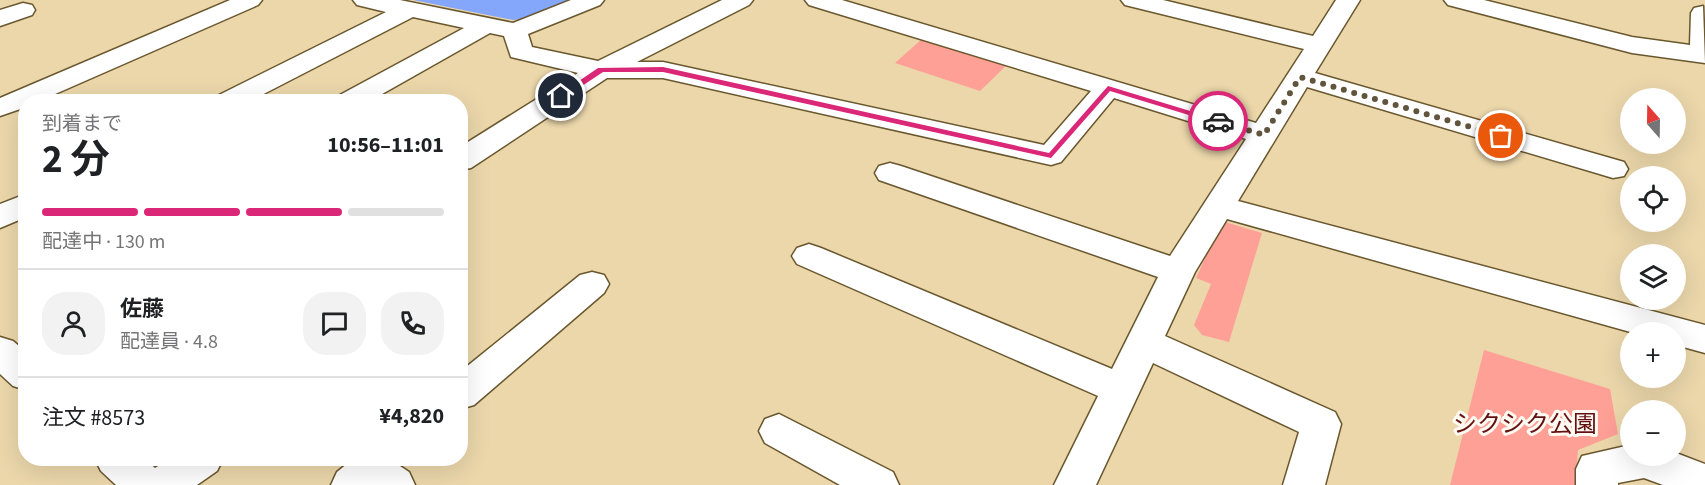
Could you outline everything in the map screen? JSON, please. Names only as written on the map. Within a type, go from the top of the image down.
[{"type":"street","points":[[32,94],[250,0]]},
{"type":"street","points":[[365,0],[515,31],[592,0]]},
{"type":"street","points":[[468,156],[601,70],[741,0]]},
{"type":"street","points":[[817,0],[1264,135]]},
{"type":"street","points":[[1133,0],[1320,45]]},
{"type":"street","points":[[1075,485],[1123,390],[1143,342],[1178,271],[1348,0]]},
{"type":"street","points":[[1456,0],[1543,11],[1632,45],[1703,55],[1703,13]]},
{"type":"street","points":[[243,94],[410,9]]},
{"type":"street","points":[[0,19],[23,10]]},
{"type":"street","points":[[362,94],[487,25]]},
{"type":"street","points":[[515,31],[520,52],[601,70],[663,70],[1051,156],[1108,88]]},
{"type":"street","points":[[1300,77],[1613,169]]},
{"type":"street","points":[[0,108],[18,100]]},
{"type":"street","points":[[890,173],[1178,271]]},
{"type":"street","points":[[1217,206],[1705,339]]},
{"type":"street","points":[[0,217],[18,208]]},
{"type":"street","points":[[809,256],[1123,390]]},
{"type":"street","points":[[468,387],[592,284]]},
{"type":"street","points":[[1143,342],[1321,424],[1304,485]]},
{"type":"street","points":[[0,351],[18,368]]},
{"type":"street","points":[[779,431],[878,485]]},
{"type":"street","points":[[1597,485],[1597,469],[1644,460],[1705,482]]},
{"type":"street","points":[[125,466],[145,485]]},
{"type":"street","points":[[164,485],[192,466]]},
{"type":"green space","points":[[923,38],[1008,64],[980,91],[895,63]]},
{"type":"green space","points":[[1222,221],[1262,233],[1229,342],[1202,335],[1194,325],[1211,284],[1196,278]]},
{"type":"green space","name":"シクシク公園","points":[[1484,350],[1610,389],[1618,434],[1578,450],[1575,485],[1450,485]]},
{"type":"water","points":[[413,0],[576,0],[532,18],[513,20]]},
{"type":"way so far","points":[[1218,121],[1264,135],[1300,77],[1501,136]]},
{"type":"route","points":[[561,96],[601,70],[663,70],[1051,156],[1108,88],[1218,121]]}]
